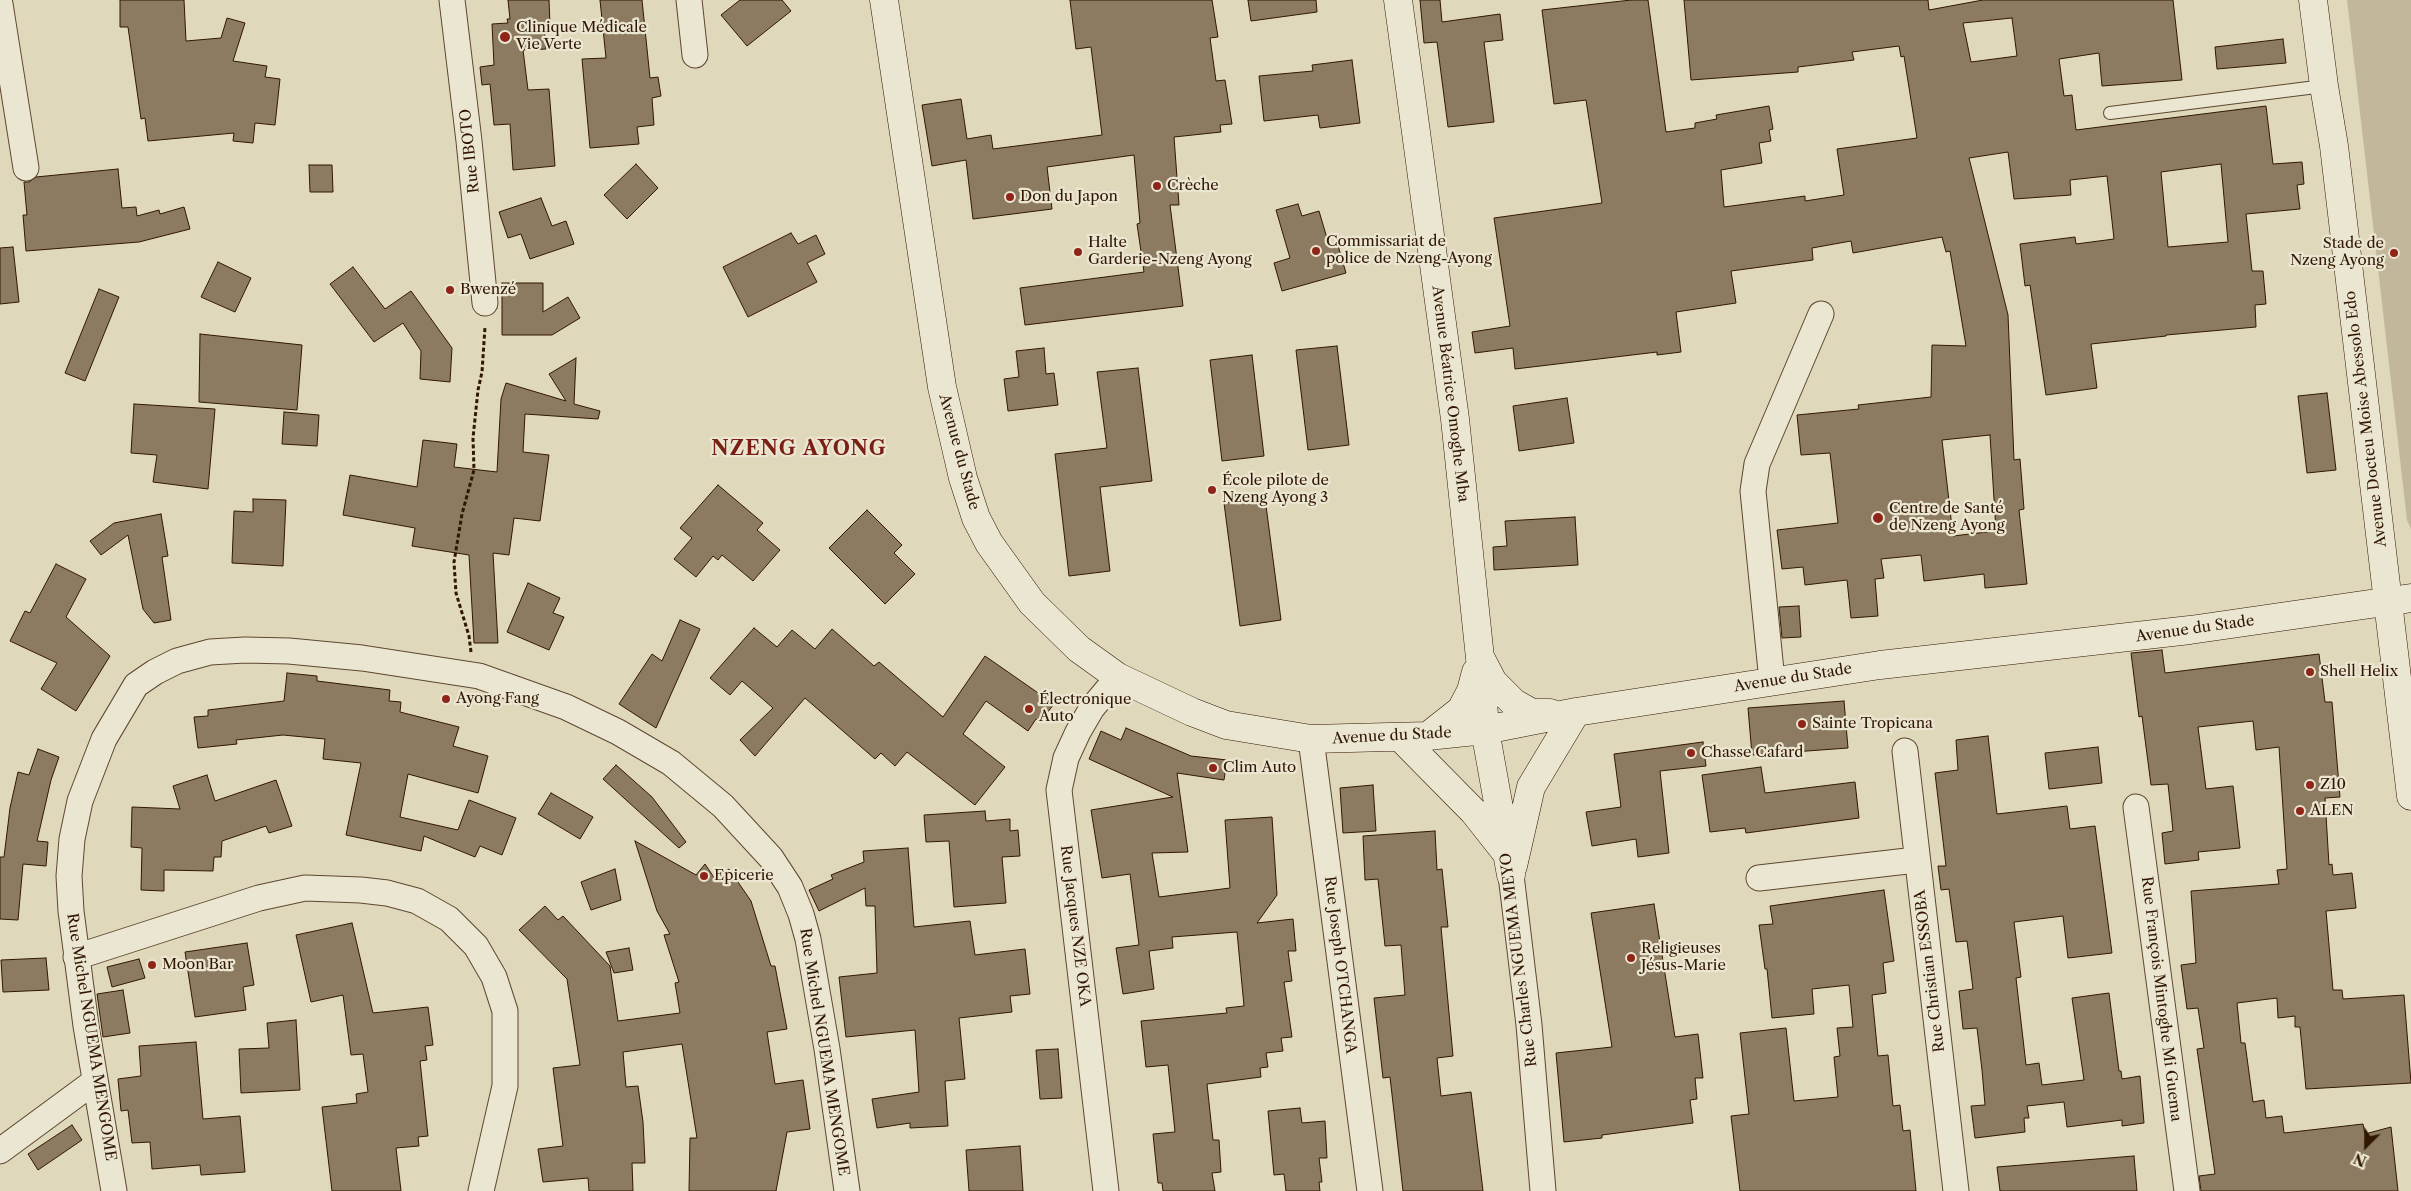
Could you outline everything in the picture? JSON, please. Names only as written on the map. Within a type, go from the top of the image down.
[{"type":"main road","name":"Avenue du Stade","points":[[884,0],[942,387],[963,478],[976,518],[989,543],[1032,603],[1078,648],[1118,677],[1192,712],[1226,725],[1311,739],[1428,736],[1485,730],[1576,712],[1880,665],[2190,630],[2400,599]]},
{"type":"main road","name":"Avenue Béatrice Omoghe Mba","points":[[1398,0],[1455,419],[1480,658],[1485,730]]},
{"type":"main road","name":"Avenue Docteu Moise Abessolo Edo","points":[[2314,0],[2324,86],[2400,599],[2411,796]]},
{"type":"main road","points":[[1480,658],[1493,682],[1514,703],[1532,713],[1576,712]]},
{"type":"main road","points":[[1428,736],[1453,718],[1466,702],[1480,658]]},
{"type":"main road","points":[[1511,876],[1531,787],[1576,712]]},
{"type":"main road","name":"Rue Charles NGUEMA MEYO","points":[[1485,730],[1511,876]]},
{"type":"main road","points":[[1400,737],[1495,836],[1507,855],[1511,876]]},
{"type":"street","name":"Rue IBOTO","points":[[452,0],[469,141],[485,303]]},
{"type":"street","points":[[689,0],[695,55]]},
{"type":"street","points":[[0,4],[26,168]]},
{"type":"street","points":[[1772,681],[1753,491],[1756,464],[1821,314]]},
{"type":"street","name":"Rue Michel NGUEMA MENGOME","points":[[114,1191],[76,957],[69,876],[72,839],[80,801],[104,739],[122,705],[136,685],[177,661],[210,652],[245,650],[289,651],[362,658],[471,675],[566,707],[647,748],[671,763],[723,806],[771,858],[790,887],[808,938],[847,1191]]},
{"type":"street","name":"Rue Jacques NZE OKA","points":[[1106,1191],[1059,790],[1066,758],[1078,732],[1092,708],[1118,677]]},
{"type":"street","name":"Rue Joseph OTCHANGA","points":[[1311,739],[1370,1191]]},
{"type":"street","name":"Rue Christian ESSOBA","points":[[1905,751],[1916,860],[1956,1191]]},
{"type":"street","name":"Rue François Mintoghe Mi Guema","points":[[2136,807],[2186,1191]]},
{"type":"street","points":[[1759,878],[1916,860]]},
{"type":"street","name":"Rue Charles NGUEMA MEYO","points":[[1511,876],[1529,1025],[1543,1191]]},
{"type":"street","points":[[76,957],[250,900],[305,888],[387,893],[417,901],[449,920],[476,946],[494,976],[505,1011],[504,1086],[480,1191]]},
{"type":"street","points":[[0,1151],[95,1081]]},
{"type":"lane","points":[[2110,113],[2324,86]]},
{"type":"path","points":[[471,675],[471,647],[464,618],[457,600],[454,562],[462,514],[474,470],[473,438],[478,390],[482,372],[485,303]]},
{"type":"shaded area","name":"Stade de Nzeng Ayong","points":[[2347,0],[2411,0],[2411,529],[2407,520]]},
{"type":"building","points":[[120,0],[184,0],[186,41],[221,38],[227,18],[245,23],[233,61],[267,66],[265,77],[280,79],[275,125],[255,123],[253,143],[233,141],[234,133],[148,141],[145,118],[141,119],[128,27],[120,27]]},
{"type":"building","points":[[508,0],[549,0],[550,25],[544,26],[546,49],[523,50],[528,90],[549,89],[555,166],[513,170],[510,124],[494,125],[490,84],[482,85],[480,67],[494,65],[492,24],[508,23],[507,19],[510,19]]},
{"type":"building","points":[[600,0],[642,0],[650,78],[658,77],[661,96],[652,98],[654,125],[637,127],[639,144],[590,148],[582,59],[606,58]]},
{"type":"building","points":[[740,0],[782,0],[791,11],[747,46],[721,15]]},
{"type":"building","points":[[1070,0],[1212,0],[1218,37],[1210,38],[1216,81],[1225,80],[1232,124],[1220,125],[1221,132],[1174,137],[1179,205],[1170,205],[1183,306],[1025,325],[1020,288],[1144,272],[1137,224],[1140,223],[1134,155],[1047,167],[1052,209],[973,219],[966,160],[932,166],[922,105],[961,99],[967,139],[991,135],[993,149],[1102,135],[1091,47],[1076,49]]},
{"type":"building","points":[[1248,0],[1316,0],[1317,12],[1251,21]]},
{"type":"building","points":[[1420,0],[1440,0],[1442,22],[1500,14],[1503,40],[1484,42],[1494,122],[1448,127],[1437,42],[1424,43]]},
{"type":"building","points":[[1631,0],[1648,0],[1666,132],[1695,128],[1695,123],[1717,119],[1716,115],[1769,106],[1773,129],[1769,130],[1771,141],[1759,143],[1762,163],[1721,170],[1724,207],[1805,196],[1805,201],[1844,195],[1837,149],[1917,138],[1904,56],[1901,57],[1899,46],[1852,52],[1854,60],[1798,67],[1798,72],[1691,80],[1684,0],[1928,0],[1929,10],[1983,0],[2173,0],[2182,80],[2102,86],[2099,53],[2059,59],[2064,96],[2072,95],[2076,130],[2266,106],[2273,164],[2302,162],[2304,184],[2297,185],[2300,209],[2246,214],[2252,271],[2263,271],[2266,304],[2255,305],[2256,327],[2091,344],[2097,388],[2046,395],[2030,285],[2025,286],[2020,244],[2075,237],[2076,244],[2114,239],[2107,176],[2070,180],[2071,195],[2014,199],[2008,152],[1969,158],[2008,315],[2014,460],[2020,459],[2024,509],[2019,510],[2027,584],[1985,588],[1984,574],[1924,581],[1921,555],[1881,559],[1884,578],[1875,579],[1878,616],[1851,618],[1847,580],[1805,585],[1803,567],[1782,569],[1777,530],[1838,523],[1830,453],[1801,455],[1797,415],[1859,409],[1858,405],[1931,397],[1932,345],[1966,346],[1950,251],[1946,252],[1942,237],[1853,253],[1851,241],[1812,248],[1813,260],[1731,271],[1736,303],[1676,312],[1681,352],[1657,355],[1657,352],[1515,369],[1513,348],[1475,353],[1472,332],[1510,326],[1494,218],[1602,203],[1586,100],[1554,104],[1542,10]],"holes":[[[2012,18],[2017,56],[1971,62],[1963,23]],[[2221,164],[2228,242],[2168,247],[2161,172]],[[1990,435],[1996,531],[1953,536],[1942,440]]]},
{"type":"building","points":[[2283,39],[2286,63],[2217,69],[2215,47]]},
{"type":"building","points":[[1352,60],[1360,123],[1320,128],[1318,115],[1264,121],[1259,76],[1313,71],[1312,65]]},
{"type":"building","points":[[636,164],[658,188],[627,219],[604,195]]},
{"type":"building","points":[[309,165],[332,165],[333,192],[310,192]]},
{"type":"building","points":[[118,169],[122,208],[136,207],[137,216],[159,210],[160,214],[184,207],[190,229],[139,242],[26,251],[23,215],[27,215],[24,182],[29,182],[36,177]]},
{"type":"building","points":[[541,198],[552,226],[566,221],[574,244],[530,259],[521,234],[508,238],[499,212]]},
{"type":"building","name":"Commissariat de police de Nzeng-Ayong","points":[[1298,204],[1302,216],[1319,211],[1329,245],[1337,242],[1346,273],[1282,291],[1274,263],[1290,258],[1276,210]]},
{"type":"building","points":[[791,233],[798,244],[816,235],[825,254],[807,263],[817,282],[748,317],[723,267]]},
{"type":"building","points":[[13,247],[19,302],[0,304],[0,248]]},
{"type":"building","points":[[218,262],[251,278],[235,312],[201,297]]},
{"type":"building","points":[[353,267],[385,309],[411,291],[452,348],[450,382],[420,379],[421,351],[403,323],[374,342],[330,284]]},
{"type":"building","points":[[502,283],[543,283],[543,312],[568,297],[580,318],[552,335],[502,335]]},
{"type":"building","points":[[99,289],[119,297],[85,381],[65,373]]},
{"type":"building","points":[[200,334],[302,345],[297,410],[199,402]]},
{"type":"building","points":[[1337,346],[1349,445],[1308,450],[1296,350]]},
{"type":"building","points":[[1044,348],[1046,374],[1054,373],[1058,405],[1008,411],[1004,379],[1019,377],[1016,351]]},
{"type":"building","points":[[1252,355],[1264,456],[1222,461],[1210,360]]},
{"type":"building","points":[[576,358],[574,404],[600,411],[598,419],[525,414],[523,452],[549,455],[540,521],[514,518],[509,555],[493,553],[498,643],[474,643],[469,555],[412,546],[415,528],[343,515],[350,475],[417,487],[423,440],[457,444],[454,467],[497,472],[501,399],[506,383],[566,401],[549,374]]},
{"type":"building","points":[[1138,368],[1152,481],[1100,487],[1110,571],[1069,576],[1055,454],[1107,448],[1097,372]]},
{"type":"building","points":[[2327,393],[2336,470],[2307,473],[2298,396]]},
{"type":"building","points":[[1567,398],[1574,443],[1519,451],[1513,406]]},
{"type":"building","points":[[134,404],[215,409],[208,489],[153,482],[157,455],[131,453]]},
{"type":"building","points":[[284,412],[319,415],[317,446],[282,444]]},
{"type":"building","points":[[718,485],[763,523],[757,530],[780,550],[753,581],[722,555],[718,560],[713,556],[696,577],[674,559],[692,538],[680,528]]},
{"type":"building","points":[[1265,498],[1281,620],[1240,626],[1224,503]]},
{"type":"building","points":[[253,499],[286,500],[283,566],[232,563],[234,511],[253,512]]},
{"type":"building","points":[[867,510],[902,545],[894,553],[915,574],[885,604],[829,548]]},
{"type":"building","points":[[161,514],[168,556],[162,557],[171,620],[154,623],[143,609],[128,535],[101,555],[90,541],[114,523]]},
{"type":"building","points":[[1575,517],[1578,565],[1494,570],[1493,547],[1507,546],[1505,521]]},
{"type":"building","points":[[56,564],[86,579],[66,617],[110,656],[76,711],[41,689],[57,663],[10,641],[25,611],[30,613]]},
{"type":"building","points":[[528,583],[560,598],[553,613],[564,617],[549,650],[507,632]]},
{"type":"building","points":[[1799,606],[1801,637],[1782,638],[1779,607]]},
{"type":"building","points":[[680,620],[700,629],[656,728],[619,704],[652,654],[662,661]]},
{"type":"building","points":[[754,628],[777,647],[792,630],[815,649],[832,629],[874,666],[879,662],[943,717],[985,656],[1054,704],[1040,722],[1036,719],[1028,731],[986,701],[963,734],[1005,767],[975,805],[907,752],[895,766],[881,753],[875,759],[805,698],[755,756],[740,740],[773,708],[742,681],[730,695],[710,678]]},
{"type":"building","points":[[2162,650],[2165,673],[2319,654],[2325,702],[2332,702],[2340,797],[2325,798],[2329,865],[2332,864],[2333,875],[2352,873],[2356,908],[2326,911],[2333,990],[2342,990],[2343,999],[2404,995],[2411,1083],[2306,1089],[2300,1027],[2295,1027],[2295,1016],[2278,1018],[2277,998],[2237,1003],[2241,1043],[2245,1043],[2253,1102],[2264,1100],[2266,1118],[2282,1116],[2284,1133],[2363,1124],[2365,1134],[2391,1127],[2398,1191],[2201,1191],[2199,1176],[2215,1174],[2197,1049],[2204,1048],[2198,1008],[2187,1009],[2181,965],[2196,963],[2191,891],[2279,884],[2277,870],[2287,869],[2279,747],[2256,750],[2253,721],[2198,727],[2206,789],[2233,786],[2240,848],[2198,852],[2199,860],[2165,864],[2162,833],[2173,831],[2168,784],[2151,785],[2142,716],[2139,717],[2131,653]]},
{"type":"building","points":[[287,673],[317,676],[317,681],[390,690],[389,701],[401,702],[400,712],[459,727],[453,746],[488,756],[478,793],[408,774],[400,817],[458,830],[469,800],[516,818],[502,855],[480,846],[475,857],[424,836],[421,851],[346,835],[361,763],[323,759],[325,739],[283,735],[236,740],[237,744],[198,748],[194,717],[208,716],[208,710],[284,701]]},
{"type":"building","points":[[1844,701],[1848,748],[1752,755],[1748,708]]},
{"type":"building","points":[[1126,728],[1191,756],[1227,760],[1224,780],[1177,773],[1188,852],[1152,853],[1159,897],[1230,888],[1225,820],[1272,817],[1277,895],[1257,923],[1293,919],[1296,951],[1288,951],[1292,981],[1284,982],[1292,1037],[1281,1038],[1283,1051],[1266,1053],[1268,1067],[1260,1068],[1261,1077],[1207,1084],[1213,1140],[1219,1140],[1221,1172],[1212,1173],[1215,1191],[1163,1191],[1162,1183],[1158,1183],[1153,1134],[1175,1132],[1168,1065],[1146,1067],[1141,1021],[1227,1013],[1226,1008],[1244,1006],[1237,932],[1172,937],[1173,948],[1149,951],[1154,989],[1123,994],[1116,948],[1139,945],[1130,874],[1102,878],[1091,810],[1173,797],[1089,759],[1101,731],[1121,740]]},
{"type":"building","points":[[1988,736],[1997,814],[2067,806],[2070,829],[2095,826],[2112,953],[2068,958],[2063,916],[2014,922],[2021,977],[2016,978],[2026,1065],[2039,1063],[2042,1085],[2084,1080],[2072,998],[2109,993],[2119,1071],[2121,1071],[2122,1079],[2140,1076],[2144,1123],[2122,1126],[2122,1120],[2067,1127],[2064,1102],[2027,1106],[2029,1118],[2024,1118],[2025,1132],[1975,1138],[1971,1106],[1985,1105],[1982,1070],[1977,1028],[1963,1029],[1959,991],[1973,989],[1967,941],[1956,942],[1949,889],[1941,890],[1938,866],[1946,866],[1935,773],[1958,770],[1956,740]]},
{"type":"building","points":[[1703,742],[1706,766],[1660,771],[1669,853],[1638,857],[1636,839],[1592,846],[1586,812],[1621,807],[1614,754]]},
{"type":"building","points":[[2098,747],[2102,783],[2049,789],[2045,753]]},
{"type":"building","points":[[38,749],[59,757],[51,780],[37,841],[48,842],[46,866],[23,864],[18,920],[0,919],[0,857],[4,857],[10,808],[18,772],[29,775]]},
{"type":"building","points":[[616,765],[652,797],[686,842],[679,848],[603,779]]},
{"type":"building","points":[[1761,767],[1765,793],[1855,782],[1859,818],[1746,833],[1745,828],[1710,832],[1702,775]]},
{"type":"building","points":[[207,775],[215,801],[276,780],[292,826],[269,833],[266,826],[222,841],[221,857],[214,857],[213,871],[164,870],[164,891],[141,890],[142,848],[131,847],[132,807],[180,809],[173,786]]},
{"type":"building","points":[[1373,785],[1376,831],[1343,833],[1340,788]]},
{"type":"building","points":[[551,793],[593,817],[580,839],[538,814]]},
{"type":"building","points":[[985,811],[986,821],[1010,819],[1010,831],[1018,830],[1020,856],[1002,857],[1006,903],[954,907],[949,841],[926,842],[924,815]]},
{"type":"building","points":[[1435,831],[1437,870],[1442,869],[1448,927],[1441,927],[1453,1056],[1437,1058],[1441,1096],[1471,1092],[1483,1191],[1403,1191],[1390,1077],[1383,1078],[1374,998],[1405,995],[1401,945],[1385,946],[1378,879],[1365,880],[1363,836]]},
{"type":"building","points":[[635,841],[696,875],[705,864],[715,879],[729,869],[751,901],[771,966],[775,966],[787,1029],[767,1032],[775,1084],[803,1080],[810,1129],[787,1132],[776,1191],[689,1191],[690,1138],[697,1138],[682,1044],[623,1052],[626,1087],[638,1086],[643,1122],[645,1163],[632,1163],[633,1191],[589,1191],[588,1178],[543,1182],[538,1149],[563,1146],[553,1068],[580,1065],[567,979],[519,930],[545,906],[558,920],[563,916],[610,966],[618,1021],[680,1013],[675,983],[679,982],[664,935],[670,934],[657,911]]},
{"type":"building","points":[[908,848],[914,927],[970,921],[975,955],[1025,949],[1030,994],[1010,996],[1012,1012],[959,1018],[965,1079],[945,1081],[948,1126],[910,1128],[910,1123],[877,1128],[872,1099],[919,1092],[915,1030],[846,1037],[839,977],[877,973],[875,906],[866,906],[865,888],[819,911],[809,890],[833,879],[831,875],[864,862],[863,851]]},
{"type":"building","points":[[615,869],[621,900],[591,910],[581,882]]},
{"type":"building","points":[[1884,890],[1894,961],[1883,963],[1886,993],[1872,995],[1878,1056],[1888,1055],[1893,1106],[1900,1105],[1903,1131],[1910,1130],[1916,1191],[1740,1191],[1731,1116],[1749,1114],[1740,1033],[1786,1028],[1794,1101],[1838,1097],[1834,1057],[1840,1056],[1837,1028],[1853,1027],[1849,985],[1812,989],[1814,1014],[1772,1018],[1767,969],[1765,969],[1759,925],[1773,924],[1770,906]]},
{"type":"building","points":[[1654,904],[1675,1037],[1698,1034],[1703,1078],[1695,1078],[1697,1099],[1690,1100],[1693,1123],[1602,1135],[1602,1138],[1564,1142],[1556,1053],[1612,1047],[1591,913]]},
{"type":"building","points":[[352,923],[373,1013],[428,1007],[433,1045],[425,1046],[427,1060],[420,1061],[428,1136],[418,1137],[419,1146],[396,1148],[401,1191],[332,1191],[322,1107],[357,1103],[356,1094],[368,1092],[363,1054],[351,1055],[343,995],[311,1002],[296,935]]},
{"type":"building","points":[[247,943],[254,985],[243,987],[246,1010],[195,1017],[185,952]]},
{"type":"building","points":[[629,948],[633,970],[614,973],[606,952]]},
{"type":"building","points":[[46,958],[49,990],[3,992],[1,960]]},
{"type":"building","points":[[139,959],[145,978],[112,987],[107,967]]},
{"type":"building","points":[[123,990],[130,1033],[103,1037],[97,994]]},
{"type":"building","points":[[296,1020],[300,1090],[241,1093],[239,1049],[269,1048],[267,1023]]},
{"type":"building","points":[[196,1042],[203,1119],[240,1116],[245,1172],[201,1175],[200,1165],[152,1169],[150,1142],[132,1143],[128,1110],[121,1111],[118,1079],[141,1076],[139,1046]]},
{"type":"building","points":[[1058,1049],[1062,1098],[1040,1099],[1036,1050]]},
{"type":"building","points":[[1300,1108],[1302,1123],[1325,1121],[1327,1158],[1319,1158],[1322,1182],[1319,1182],[1320,1191],[1286,1191],[1284,1174],[1274,1175],[1268,1111]]},
{"type":"building","points":[[72,1125],[82,1140],[38,1170],[28,1154]]},
{"type":"building","points":[[1020,1146],[1023,1191],[969,1191],[966,1150]]},
{"type":"building","points":[[2134,1156],[2137,1191],[2000,1191],[1997,1167]]},
{"type":"place","name":"Clinique Médicale Vie Verte","points":[[505,37]]},
{"type":"place","name":"Crèche","points":[[1157,186]]},
{"type":"place","name":"Don du Japon","points":[[1010,197]]},
{"type":"place","name":"Commissariat de police de Nzeng-Ayong","points":[[1316,251]]},
{"type":"place","name":"Halte Garderie-Nzeng Ayong","points":[[1078,252]]},
{"type":"place","name":"Stade de Nzeng Ayong","points":[[2394,253]]},
{"type":"place","name":"Bwenzé","points":[[450,290]]},
{"type":"place","name":"École pilote de Nzeng Ayong 3","points":[[1212,490]]},
{"type":"place","name":"Centre de Santé de Nzeng Ayong","points":[[1878,518]]},
{"type":"place","name":"Shell Helix","points":[[2310,672]]},
{"type":"place","name":"Ayong Fang","points":[[446,699]]},
{"type":"place","name":"Électronique Auto","points":[[1029,709]]},
{"type":"place","name":"Sainte Tropicana","points":[[1802,724]]},
{"type":"place","name":"Chasse Cafard","points":[[1691,753]]},
{"type":"place","name":"Clim Auto","points":[[1213,768]]},
{"type":"place","name":"Z10","points":[[2310,785]]},
{"type":"place","name":"ALEN","points":[[2300,811]]},
{"type":"place","name":"Epicerie","points":[[704,876]]},
{"type":"place","name":"Religieuses Jésus-Marie","points":[[1631,958]]},
{"type":"place","name":"Moon Bar","points":[[152,965]]},
{"type":"district","name":"NZENG AYONG","points":[[799,449]]}]
